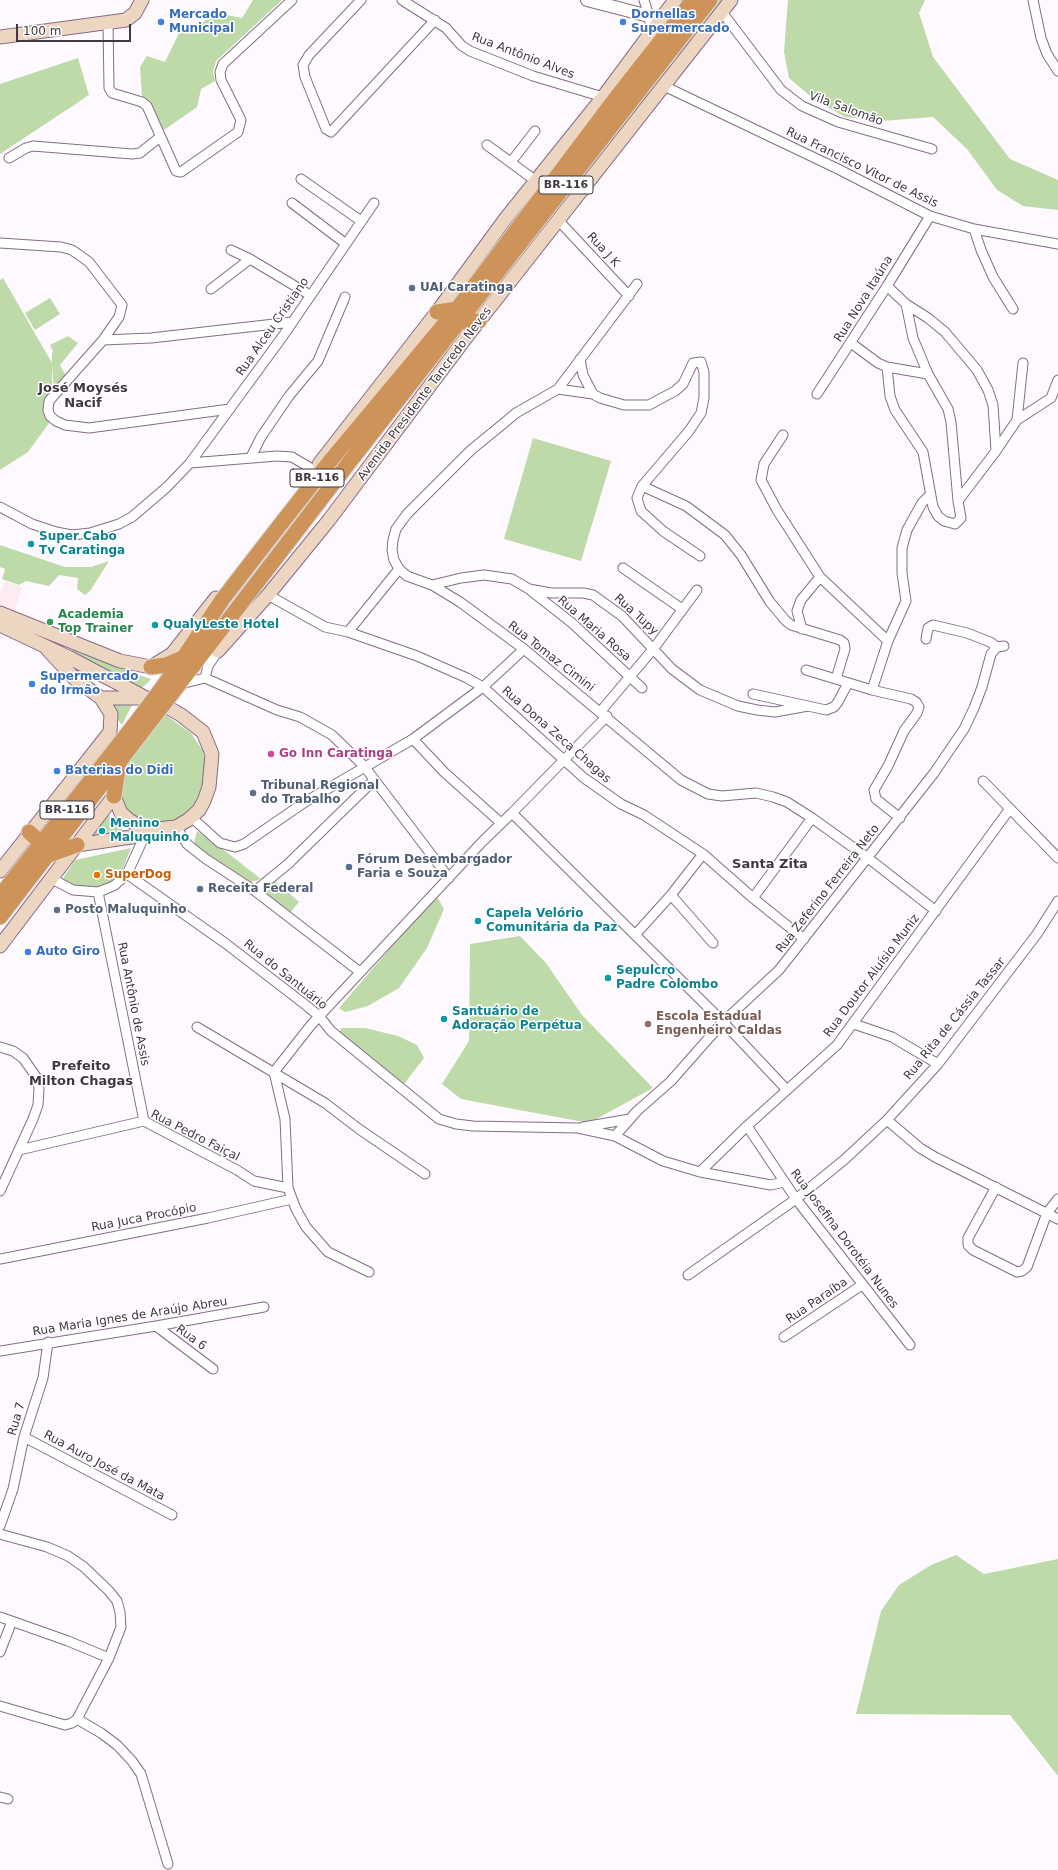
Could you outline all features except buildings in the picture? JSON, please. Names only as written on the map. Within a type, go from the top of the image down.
[{"type":"highway","name":"Avenida Presidente Tancredo Neves","points":[[163,693],[211,652],[662,39],[693,0]]},
{"type":"highway","name":"Avenida Presidente Tancredo Neves","points":[[662,39],[710,0]]},
{"type":"highway","points":[[437,312],[458,315],[479,321]]},
{"type":"highway","name":"Avenida Presidente Tancredo Neves","points":[[2,914],[44,849],[140,726],[163,693],[222,600],[331,460],[458,315]]},
{"type":"highway","points":[[151,666],[166,665],[184,658]]},
{"type":"highway","name":"Avenida Presidente Tancredo Neves","points":[[0,896],[44,849],[120,759],[140,726]]},
{"type":"highway","points":[[114,796],[120,759]]},
{"type":"highway","points":[[29,832],[44,849],[77,845]]},
{"type":"main road","points":[[0,37],[126,20],[135,13],[142,0]]},
{"type":"main road","name":"Avenida Presidente Tancredo Neves","points":[[151,666],[172,654],[437,312],[536,180],[602,97],[662,39],[675,0]]},
{"type":"main road","name":"Avenida Presidente Tancredo Neves","points":[[211,652],[268,595],[330,520],[479,321],[731,0]]},
{"type":"main road","points":[[0,612],[120,661],[151,666]]},
{"type":"main road","points":[[0,625],[70,658],[109,679],[163,693]]},
{"type":"main road","points":[[70,658],[73,641]]},
{"type":"main road","points":[[0,871],[29,832],[110,732],[112,714],[103,697],[74,678],[45,646]]},
{"type":"main road","points":[[103,697],[115,693],[116,687],[109,679]]},
{"type":"main road","points":[[109,679],[95,684],[94,692],[103,697],[163,693]]},
{"type":"main road","points":[[114,796],[121,813],[129,820],[139,826],[157,829],[176,827],[199,810],[204,801],[211,772],[212,754],[203,732],[182,715],[162,704],[163,693]]},
{"type":"main road","points":[[0,946],[114,796]]},
{"type":"main road","points":[[77,845],[144,835],[157,829]]},
{"type":"street","points":[[108,23],[109,88],[112,93],[142,102],[147,106],[176,171],[181,172],[238,132],[241,120],[221,80],[220,72],[223,64],[292,0]]},
{"type":"street","points":[[361,0],[309,55],[303,65],[305,78],[326,130],[331,132],[435,20]]},
{"type":"street","name":"Rua Antônio Alves","points":[[402,0],[435,20],[453,34],[461,45],[470,51],[533,76],[602,97]]},
{"type":"street","points":[[586,0],[649,16]]},
{"type":"street","points":[[644,0],[649,16],[662,39],[673,75]]},
{"type":"street","points":[[1033,0],[1041,38],[1047,54],[1058,71]]},
{"type":"street","name":"Vila Salomão","points":[[722,12],[781,90],[802,106],[838,122],[932,149]]},
{"type":"street","name":"Rua Francisco Vitor de Assis","points":[[664,86],[838,169],[930,216],[974,229],[1058,244]]},
{"type":"street","points":[[512,162],[535,131]]},
{"type":"street","points":[[9,158],[26,148],[33,146],[132,154],[140,153],[160,137]]},
{"type":"street","points":[[487,145],[536,180]]},
{"type":"street","points":[[301,179],[361,221]]},
{"type":"street","points":[[292,203],[346,244]]},
{"type":"street","name":"Rua Alceu Cristiano","points":[[0,507],[32,524],[56,532],[72,535],[90,533],[120,524],[132,517],[167,487],[190,463],[292,322],[374,203]]},
{"type":"street","name":"Rua Nova Itaúna","points":[[817,394],[851,343],[930,216]]},
{"type":"street","name":"Rua J K","points":[[559,221],[629,296]]},
{"type":"street","points":[[974,229],[981,250],[993,277],[1013,309]]},
{"type":"street","points":[[0,243],[61,247],[72,250],[89,262],[122,305],[119,317],[103,340],[49,401],[48,410],[56,421],[64,425],[89,428],[230,409]]},
{"type":"street","points":[[231,250],[250,259],[310,295]]},
{"type":"street","points":[[211,289],[250,259]]},
{"type":"street","points":[[348,632],[399,569],[394,560],[392,550],[393,540],[396,529],[407,514],[476,446],[516,413],[558,390],[637,284]]},
{"type":"street","points":[[887,286],[906,304],[928,318],[945,332],[977,370],[988,390],[993,405],[996,451]]},
{"type":"street","points":[[251,457],[261,437],[289,396],[318,362],[345,296]]},
{"type":"street","points":[[887,367],[890,396],[895,410],[923,452],[930,494],[938,516],[950,523],[956,524],[960,522],[961,518],[958,501],[951,422],[948,409],[928,374],[913,338],[906,304]]},
{"type":"street","points":[[103,340],[151,338],[292,322]]},
{"type":"street","points":[[851,343],[878,364],[928,374]]},
{"type":"street","points":[[580,359],[583,374],[593,394]]},
{"type":"street","points":[[558,390],[593,394],[600,398],[624,404],[649,405],[662,400],[683,384],[693,363],[699,362],[703,365],[704,398],[701,413],[689,431],[642,486],[637,498],[641,511],[663,531],[700,556]]},
{"type":"street","points":[[1017,420],[1023,363]]},
{"type":"street","points":[[958,501],[996,451],[1017,420],[1051,398],[1058,380]]},
{"type":"street","points":[[783,435],[764,464],[761,480],[777,510],[820,577],[888,641]]},
{"type":"street","points":[[190,463],[265,456],[292,457],[314,470]]},
{"type":"street","points":[[642,486],[686,506],[725,535],[742,555],[770,602],[781,616],[791,625],[844,643],[845,649],[836,679]]},
{"type":"street","points":[[872,690],[888,641],[906,601],[902,573],[902,548],[911,523],[922,503],[930,494]]},
{"type":"street","points":[[623,568],[682,610]]},
{"type":"street","name":"Rua Tomaz Cimini","points":[[399,569],[407,576],[432,585],[460,602],[524,649],[604,714],[668,770],[695,789],[708,794],[722,796],[756,793],[787,802],[868,858],[936,911]]},
{"type":"street","name":"Rua Tupy","points":[[432,585],[461,578],[484,575],[512,579],[529,589],[551,593],[583,593],[593,595],[622,616],[672,668],[700,690],[738,706],[763,711],[780,711],[808,706]]},
{"type":"street","points":[[802,629],[797,611],[801,600],[820,577]]},
{"type":"street","name":"Rua Maria Rosa","points":[[529,589],[572,623],[642,688]]},
{"type":"street","points":[[274,1072],[310,1025],[604,714],[629,676],[654,648],[697,590]]},
{"type":"street","name":"Rua Dona Zeca Chagas","points":[[268,595],[325,627],[348,632],[417,656],[467,678],[484,688],[601,791],[621,804],[644,815],[703,854],[753,898],[804,939]]},
{"type":"street","name":"Rua Zeferino Ferreira Neto","points":[[615,1136],[630,1119],[671,1081],[723,1022],[779,970],[900,818],[934,773],[964,729],[982,687],[991,654],[1001,647],[967,633],[933,625],[928,628],[926,639]]},
{"type":"street","points":[[191,817],[220,843],[235,847],[244,844],[305,802],[364,766],[413,739],[484,688],[524,649]]},
{"type":"street","points":[[205,678],[211,652]]},
{"type":"street","points":[[806,670],[872,690],[911,699],[916,702],[919,707],[917,713],[904,731],[888,766],[874,790],[876,799],[900,818]]},
{"type":"street","points":[[163,693],[190,680],[205,678],[276,710],[300,717],[332,735],[364,766],[449,878]]},
{"type":"street","points":[[753,694],[826,710],[834,707],[848,683]]},
{"type":"street","points":[[413,739],[444,772],[501,823]]},
{"type":"street","points":[[255,891],[288,864],[374,780]]},
{"type":"street","points":[[983,781],[1009,810],[1058,858]]},
{"type":"street","name":"Rua Doutor Aluísio Muniz","points":[[700,1172],[747,1126],[837,1045],[854,1024],[979,849],[1009,810]]},
{"type":"street","points":[[512,813],[723,1022],[787,1090]]},
{"type":"street","points":[[753,898],[812,818]]},
{"type":"street","points":[[176,827],[187,844],[206,859],[255,891],[360,972]]},
{"type":"street","points":[[52,879],[73,890],[98,892],[115,885],[127,874],[144,835]]},
{"type":"street","points":[[635,935],[671,895],[703,854]]},
{"type":"street","name":"Rua do Santuário","points":[[127,874],[225,943],[319,1016],[331,1031],[439,1119],[456,1124],[473,1126],[578,1128]]},
{"type":"street","name":"Rua Antônio de Assis","points":[[98,892],[144,1121]]},
{"type":"street","points":[[671,895],[713,943]]},
{"type":"street","name":"Rua Rita de Cássia Tassar","points":[[688,1274],[796,1199],[844,1160],[887,1120],[938,1064],[1037,934],[1058,901]]},
{"type":"street","points":[[854,1024],[892,1037],[938,1064]]},
{"type":"street","points":[[197,1027],[325,1103],[359,1129],[425,1174]]},
{"type":"street","points":[[0,1047],[13,1051],[23,1058],[37,1078],[39,1089],[38,1105],[0,1191]]},
{"type":"street","points":[[274,1072],[285,1119],[288,1188],[292,1199],[306,1227],[328,1252],[369,1272]]},
{"type":"street","points":[[578,1128],[630,1119]]},
{"type":"street","points":[[887,1120],[920,1148],[1058,1219]]},
{"type":"street","name":"Rua Pedro Faiçal","points":[[19,1150],[144,1121],[237,1170],[254,1181],[288,1188]]},
{"type":"street","name":"Rua Josefina Dorotéia Nunes","points":[[747,1126],[796,1199],[910,1345]]},
{"type":"street","points":[[578,1128],[615,1136],[663,1161],[700,1172],[771,1185],[784,1182]]},
{"type":"street","points":[[996,1187],[967,1242],[973,1250],[1010,1270],[1022,1271],[1027,1267],[1047,1213],[1058,1199]]},
{"type":"street","name":"Rua Juca Procópio","points":[[0,1259],[208,1218],[292,1199]]},
{"type":"street","name":"Rua Paraíba","points":[[784,1337],[862,1285]]},
{"type":"street","name":"Rua Maria Ignes de Araújo Abreu","points":[[0,1351],[264,1307]]},
{"type":"street","name":"Rua 6","points":[[156,1326],[213,1368]]},
{"type":"street","name":"Rua 7","points":[[0,1526],[13,1490],[24,1437],[42,1378],[48,1342]]},
{"type":"street","name":"Rua Auro José da Mata","points":[[24,1437],[172,1515]]},
{"type":"street","points":[[0,1534],[47,1547],[68,1556],[84,1567],[109,1591],[117,1601],[120,1612],[121,1627],[109,1658],[77,1719],[65,1725],[0,1706]]},
{"type":"street","points":[[0,1617],[68,1641],[109,1658]]},
{"type":"street","points":[[0,1652],[12,1621]]},
{"type":"street","points":[[77,1719],[101,1733],[117,1745],[132,1761],[141,1774],[168,1864]]},
{"type":"shaded area","points":[[5,581],[22,588],[14,612],[0,607],[0,595]]},
{"type":"green space","points":[[253,0],[282,0],[216,61],[213,72],[215,81],[201,89],[197,107],[164,130],[153,107],[142,96],[140,67],[147,56],[165,62],[182,27],[203,22],[217,13],[242,18]]},
{"type":"green space","points":[[714,0],[722,0],[678,56],[673,52]]},
{"type":"green space","points":[[788,0],[925,0],[919,13],[933,57],[1010,159],[1058,180],[1058,210],[1023,206],[997,190],[967,149],[933,117],[882,121],[845,117],[815,100],[789,78],[784,52]]},
{"type":"green space","points":[[78,58],[89,95],[0,154],[0,84]]},
{"type":"green space","points":[[665,66],[672,67],[478,316],[475,312]]},
{"type":"green space","points":[[3,278],[52,363],[52,351],[55,355],[50,345],[68,336],[78,343],[60,365],[66,376],[54,392],[52,364],[52,419],[28,452],[0,470],[0,280]]},
{"type":"green space","points":[[50,298],[60,314],[35,330],[25,313]]},
{"type":"green space","points":[[533,438],[611,461],[581,561],[504,539]]},
{"type":"green space","points":[[0,545],[65,567],[91,567],[109,561],[90,591],[85,595],[77,589],[78,578],[59,575],[49,586],[26,581],[19,585],[2,579],[5,569],[0,567]]},
{"type":"green space","points":[[72,647],[130,672],[151,679],[141,689],[125,679],[72,654]]},
{"type":"green space","points":[[134,701],[122,725],[115,716],[113,702]]},
{"type":"green space","points":[[164,714],[191,733],[203,751],[206,766],[200,793],[193,805],[183,816],[166,825],[129,823],[115,786],[119,774]]},
{"type":"green space","points":[[107,813],[115,823],[131,837],[84,845]]},
{"type":"green space","points":[[197,831],[261,879],[244,884],[196,849],[194,843]]},
{"type":"green space","points":[[131,848],[119,875],[110,882],[86,890],[61,881],[75,860]]},
{"type":"green space","points":[[275,881],[299,902],[285,919],[264,902],[265,892]]},
{"type":"green space","points":[[436,895],[444,909],[427,948],[399,988],[368,1006],[345,1012],[339,1008]]},
{"type":"green space","points":[[520,936],[546,963],[582,1015],[653,1088],[589,1123],[461,1099],[442,1084],[469,1041],[470,944]]},
{"type":"green space","points":[[341,1028],[365,1028],[398,1036],[417,1045],[424,1058],[404,1084],[339,1034]]},
{"type":"green space","points":[[956,1555],[984,1574],[1058,1559],[1058,1776],[1010,1715],[856,1714],[881,1611],[899,1585],[931,1565]]},
{"type":"place","name":"Mercado Municipal","points":[[161,22]]},
{"type":"place","name":"Dornellas Supermercado","points":[[623,22]]},
{"type":"place","name":"UAI Caratinga","points":[[412,288]]},
{"type":"place","name":"Super Cabo Tv Caratinga","points":[[31,544]]},
{"type":"place","name":"Academia Top Trainer","points":[[50,622]]},
{"type":"place","name":"QualyLeste Hotel","points":[[155,625]]},
{"type":"place","name":"Supermercado do Irmão","points":[[32,684]]},
{"type":"place","name":"Go Inn Caratinga","points":[[271,754]]},
{"type":"place","name":"Baterias do Didi","points":[[57,771]]},
{"type":"place","name":"Tribunal Regional do Trabalho","points":[[253,793]]},
{"type":"place","name":"Menino Maluquinho","points":[[102,831]]},
{"type":"place","name":"Fórum Desembargador Faria e Souza","points":[[349,867]]},
{"type":"place","name":"SuperDog","points":[[97,875]]},
{"type":"place","name":"Receita Federal","points":[[200,889]]},
{"type":"place","name":"Posto Maluquinho","points":[[57,910]]},
{"type":"place","name":"Capela Velório Comunitária da Paz","points":[[478,921]]},
{"type":"place","name":"Auto Giro","points":[[28,952]]},
{"type":"place","name":"Sepulcro Padre Colombo","points":[[608,978]]},
{"type":"place","name":"Santuário de Adoração Perpétua","points":[[444,1019]]},
{"type":"place","name":"Escola Estadual Engenheiro Caldas","points":[[648,1024]]},
{"type":"district","name":"José Moysés Nacif","points":[[83,396]]},
{"type":"district","name":"Santa Zita","points":[[770,865]]},
{"type":"district","name":"Prefeito Milton Chagas","points":[[81,1074]]}]
